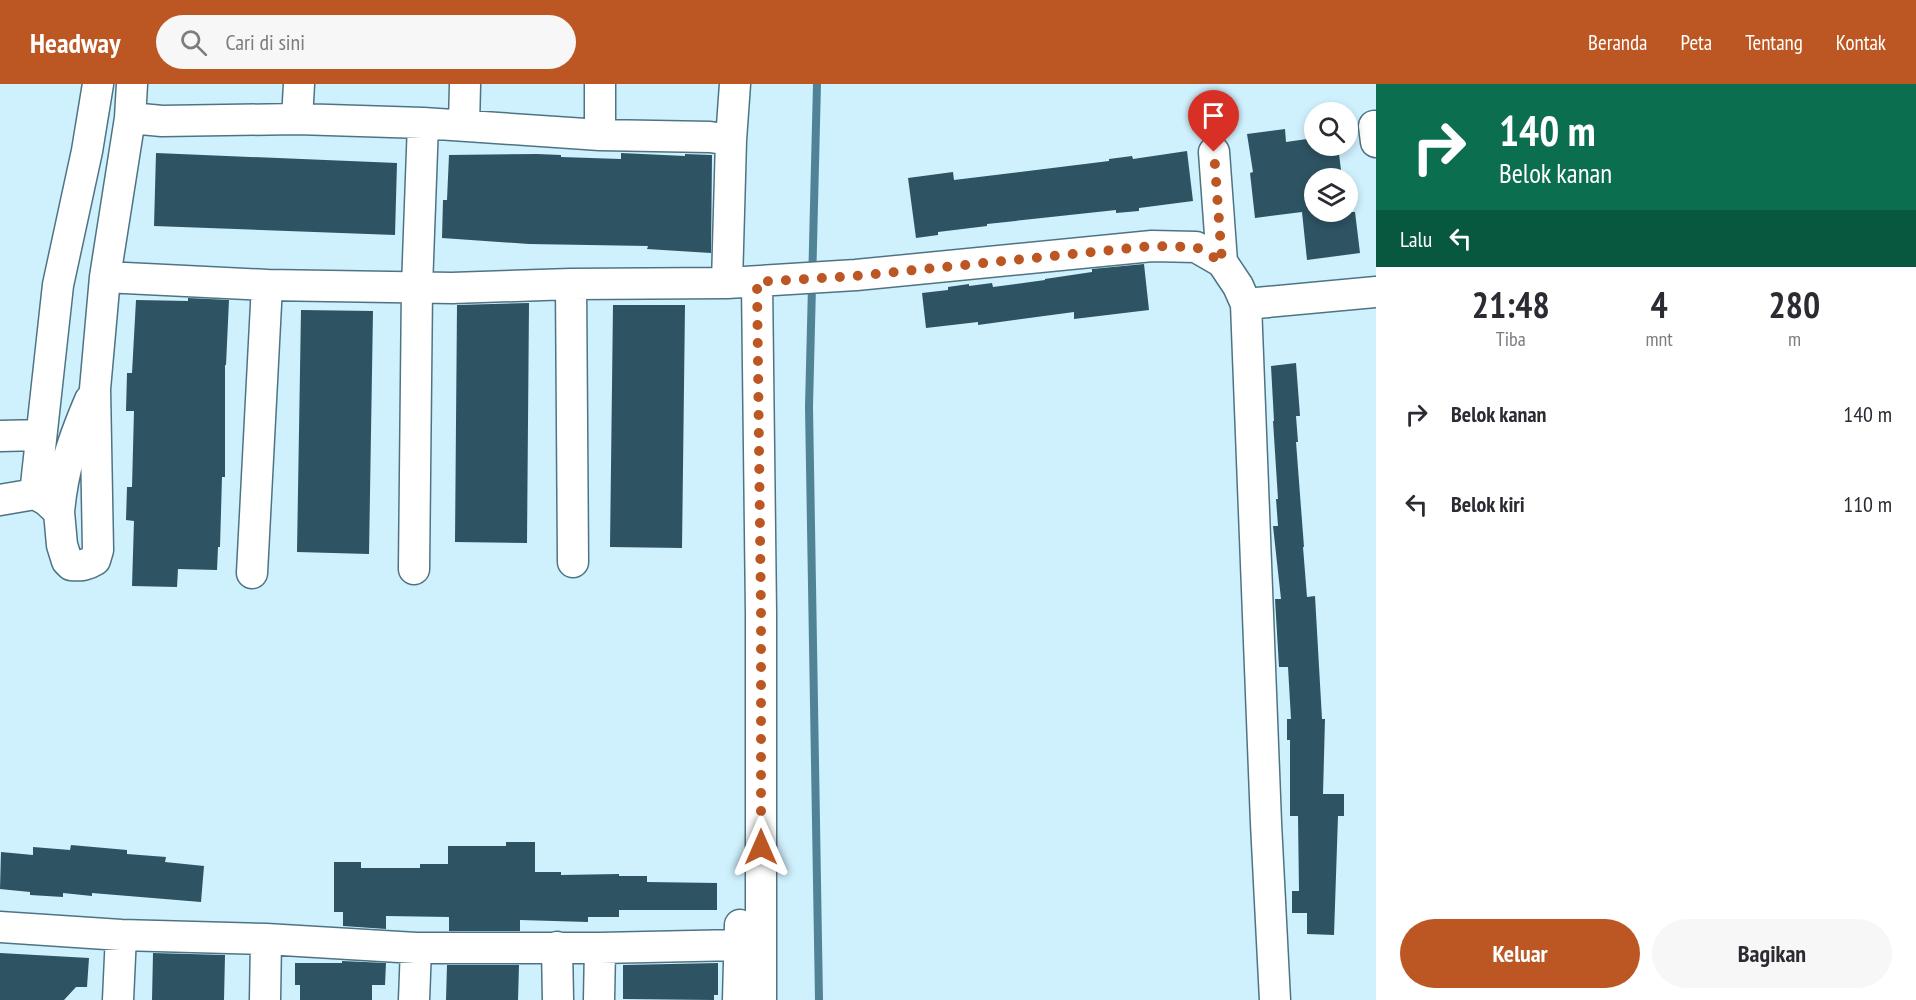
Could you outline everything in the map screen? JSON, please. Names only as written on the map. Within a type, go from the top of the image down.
[{"type":"street","points":[[35,494],[58,285],[87,152],[98,84]]},
{"type":"street","points":[[94,389],[70,448],[61,483],[59,512],[62,545],[71,565],[79,566],[88,565],[95,560],[98,550],[94,389],[105,277],[130,118],[132,84]]},
{"type":"street","points":[[297,119],[299,84]]},
{"type":"street","points":[[464,125],[465,84]]},
{"type":"street","points":[[600,84],[600,135]]},
{"type":"street","points":[[727,283],[735,84]]},
{"type":"street","points":[[130,118],[162,121],[297,119],[423,123],[600,135],[710,137],[732,140]]},
{"type":"street","points":[[414,569],[417,287],[423,123]]},
{"type":"street","points":[[1214,152],[1222,262]]},
{"type":"street","points":[[105,277],[267,285],[452,288],[571,284],[727,283],[856,276],[1152,246],[1196,247],[1222,262],[1238,286],[1246,304],[1275,1000]]},
{"type":"street","points":[[761,1000],[761,613],[770,281]]},
{"type":"street","points":[[571,284],[573,562]]},
{"type":"street","points":[[252,573],[267,285]]},
{"type":"street","points":[[1246,304],[1376,292]]},
{"type":"street","points":[[0,436],[41,435]]},
{"type":"street","points":[[0,500],[35,494],[59,512]]},
{"type":"street","points":[[738,1000],[739,945],[747,835]]},
{"type":"street","points":[[0,927],[121,935],[266,939],[416,948],[739,945]]},
{"type":"street","points":[[118,1000],[121,935]]},
{"type":"street","points":[[264,1000],[266,939]]},
{"type":"street","points":[[557,947],[558,1000]]},
{"type":"street","points":[[414,1000],[416,948]]},
{"type":"street","points":[[599,1000],[600,948]]},
{"type":"building","points":[[1285,129],[1286,142],[1304,139],[1304,156],[1339,156],[1341,168],[1304,168],[1304,222],[1356,222],[1360,253],[1307,260],[1302,212],[1255,218],[1250,173],[1253,172],[1247,134]]},
{"type":"building","points":[[1187,151],[1193,201],[1139,208],[1139,211],[1116,213],[1116,210],[987,224],[987,226],[938,232],[938,235],[916,238],[908,178],[953,172],[954,180],[1109,161],[1109,159],[1132,156],[1133,159]]},
{"type":"building","points":[[156,153],[397,163],[395,235],[154,226]]},
{"type":"building","points":[[621,153],[712,155],[711,253],[647,249],[648,246],[529,244],[442,238],[443,200],[447,200],[449,155],[537,154],[621,159]]},
{"type":"building","points":[[1144,264],[1149,310],[1074,319],[1074,312],[978,325],[978,322],[926,328],[922,293],[948,290],[948,287],[969,284],[969,286],[992,283],[993,287],[1092,272],[1092,269]]},
{"type":"building","points":[[188,298],[229,300],[225,365],[225,477],[222,477],[217,570],[178,569],[177,587],[132,586],[134,521],[126,520],[127,487],[132,487],[134,411],[126,411],[127,373],[132,373],[136,300],[188,301]]},
{"type":"building","points":[[529,303],[527,543],[455,542],[457,305]]},
{"type":"building","points":[[613,305],[685,305],[682,548],[610,547]]},
{"type":"building","points":[[301,310],[373,311],[369,554],[297,552]]},
{"type":"building","points":[[1296,363],[1300,416],[1296,416],[1298,442],[1296,442],[1307,597],[1315,596],[1322,719],[1325,719],[1323,794],[1344,794],[1344,816],[1338,816],[1334,935],[1307,934],[1307,913],[1292,913],[1292,891],[1299,891],[1298,816],[1290,816],[1290,740],[1287,740],[1287,719],[1291,719],[1288,667],[1279,667],[1275,599],[1281,599],[1273,526],[1278,526],[1276,499],[1278,499],[1271,366]]},
{"type":"building","points":[[506,842],[535,842],[535,872],[561,872],[561,875],[647,876],[647,882],[717,883],[717,910],[619,910],[619,917],[588,917],[588,922],[520,920],[520,931],[449,931],[449,917],[386,916],[386,929],[343,926],[343,912],[334,912],[334,862],[361,862],[361,868],[420,868],[420,864],[448,864],[448,846],[506,846]]},
{"type":"building","points":[[71,845],[127,850],[127,854],[166,857],[165,862],[204,866],[201,902],[92,893],[92,896],[63,893],[63,897],[30,895],[30,892],[0,889],[1,852],[33,855],[33,847],[70,850]]},
{"type":"building","points":[[0,953],[89,958],[87,987],[76,987],[64,1000],[0,1000]]},
{"type":"building","points":[[153,953],[225,955],[224,1000],[152,1000]]},
{"type":"building","points":[[342,961],[386,963],[385,985],[372,985],[372,1000],[300,1000],[300,985],[295,985],[295,963],[342,963]]},
{"type":"building","points":[[718,963],[718,995],[714,995],[714,1000],[623,999],[623,965]]},
{"type":"building","points":[[447,965],[519,965],[518,1000],[446,1000]]},
{"type":"waterway","points":[[817,84],[809,407],[819,1000]]},
{"type":"route","points":[[761,847],[757,282],[856,276],[1152,246],[1196,247],[1222,262],[1214,152]]}]
